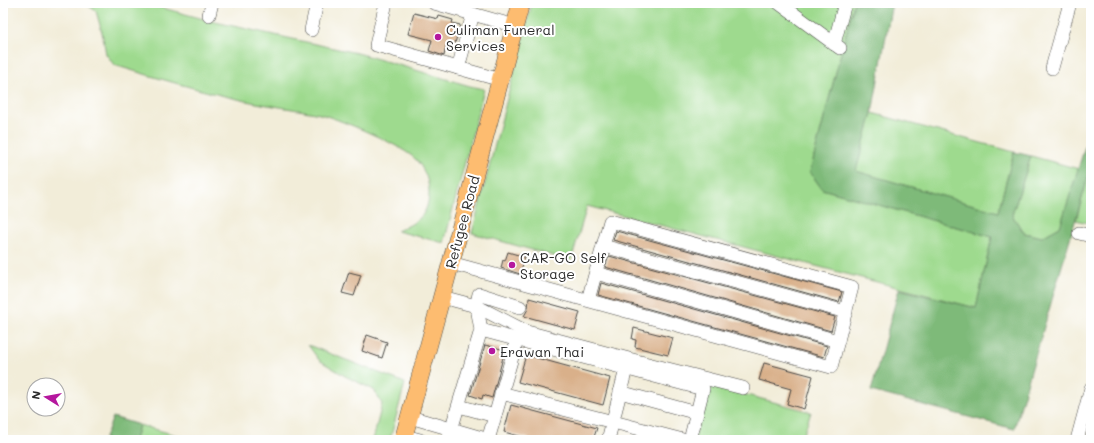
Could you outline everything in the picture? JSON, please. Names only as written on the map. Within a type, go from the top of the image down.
[{"type":"main road","name":"Refugee Road","points":[[409,439],[410,417],[522,3]]},
{"type":"street","points":[[310,30],[317,3]]},
{"type":"street","points":[[386,3],[376,45],[501,80]]},
{"type":"street","points":[[434,3],[515,26]]},
{"type":"street","points":[[787,6],[837,46],[845,3]]},
{"type":"street","points":[[1052,68],[1070,3]]},
{"type":"street","points":[[458,68],[473,14]]},
{"type":"street","points":[[451,263],[832,367],[852,288],[610,221],[588,300]]},
{"type":"street","points":[[603,246],[846,312]]},
{"type":"street","points":[[596,273],[838,341]]},
{"type":"street","points":[[450,435],[481,330],[476,306],[479,294],[520,307]]},
{"type":"street","points":[[442,297],[476,306],[527,332],[743,388]]},
{"type":"street","points":[[481,330],[704,389],[690,440]]},
{"type":"street","points":[[410,417],[450,435],[488,440],[517,340]]},
{"type":"street","points":[[608,440],[626,369]]},
{"type":"street","points":[[1077,440],[1091,388]]},
{"type":"street","points":[[620,392],[697,413]]},
{"type":"street","points":[[501,393],[683,440]]},
{"type":"street","points":[[459,406],[495,416]]},
{"type":"green space","points":[[84,3],[144,3],[215,22],[361,54],[484,89],[444,243],[397,231],[420,218],[424,213],[428,201],[429,189],[425,173],[412,156],[372,134],[320,114],[229,97],[114,65],[106,54],[96,11]]},
{"type":"green space","points":[[532,3],[854,3],[810,172],[822,189],[992,237],[976,308],[587,206],[571,261],[472,233]]},
{"type":"green space","points":[[854,3],[892,3],[872,113],[856,171],[998,212],[1014,152],[1031,156],[1012,215],[1024,233],[1042,237],[1060,227],[1091,127],[1091,167],[1014,429],[871,391],[899,289],[976,308],[992,237],[822,189],[810,172]]},
{"type":"green space","points":[[872,113],[1014,152],[998,212],[855,171]]},
{"type":"green space","points":[[1031,156],[1079,169],[1060,227],[1042,237],[1024,233],[1012,215]]},
{"type":"green space","points":[[1091,167],[1091,224],[1076,220]]},
{"type":"green space","points":[[308,345],[405,383],[390,440],[373,440],[382,404],[374,390],[345,376],[319,360]]},
{"type":"green space","points":[[709,385],[811,412],[802,440],[694,440]]},
{"type":"green space","points":[[113,417],[139,425],[135,440],[104,440]]},
{"type":"green space","points":[[139,425],[187,438],[187,440],[135,440]]},
{"type":"building","name":"Culiman Funeral Services","points":[[414,13],[438,19],[439,16],[453,20],[452,23],[460,25],[454,47],[446,45],[444,56],[429,51],[432,40],[408,34]]},
{"type":"building","points":[[616,231],[842,292],[839,302],[613,240]]},
{"type":"building","name":"CAR-GO Self Storage","points":[[508,252],[525,257],[520,274],[501,268],[503,260],[505,261]]},
{"type":"building","points":[[609,256],[835,317],[831,331],[605,267]]},
{"type":"building","points":[[349,272],[361,275],[354,296],[342,293]]},
{"type":"building","points":[[601,283],[827,346],[824,357],[598,295]]},
{"type":"building","points":[[529,298],[580,312],[575,330],[524,316],[528,309]]},
{"type":"building","points":[[634,328],[673,338],[668,355],[635,347],[636,340],[632,339]]},
{"type":"building","points":[[367,335],[387,342],[382,358],[362,351]]},
{"type":"building","points":[[485,345],[505,350],[492,398],[483,395],[482,399],[470,395]]},
{"type":"building","points":[[526,355],[610,378],[603,405],[518,382]]},
{"type":"building","points":[[764,363],[813,376],[804,409],[787,404],[791,389],[759,380]]},
{"type":"building","points":[[511,405],[597,428],[593,440],[534,440],[504,432]]},
{"type":"place","name":"Culiman Funeral Services","points":[[438,37]]},
{"type":"place","name":"CAR-GO Self Storage","points":[[512,265]]},
{"type":"place","name":"Erawan Thai","points":[[492,351]]}]
